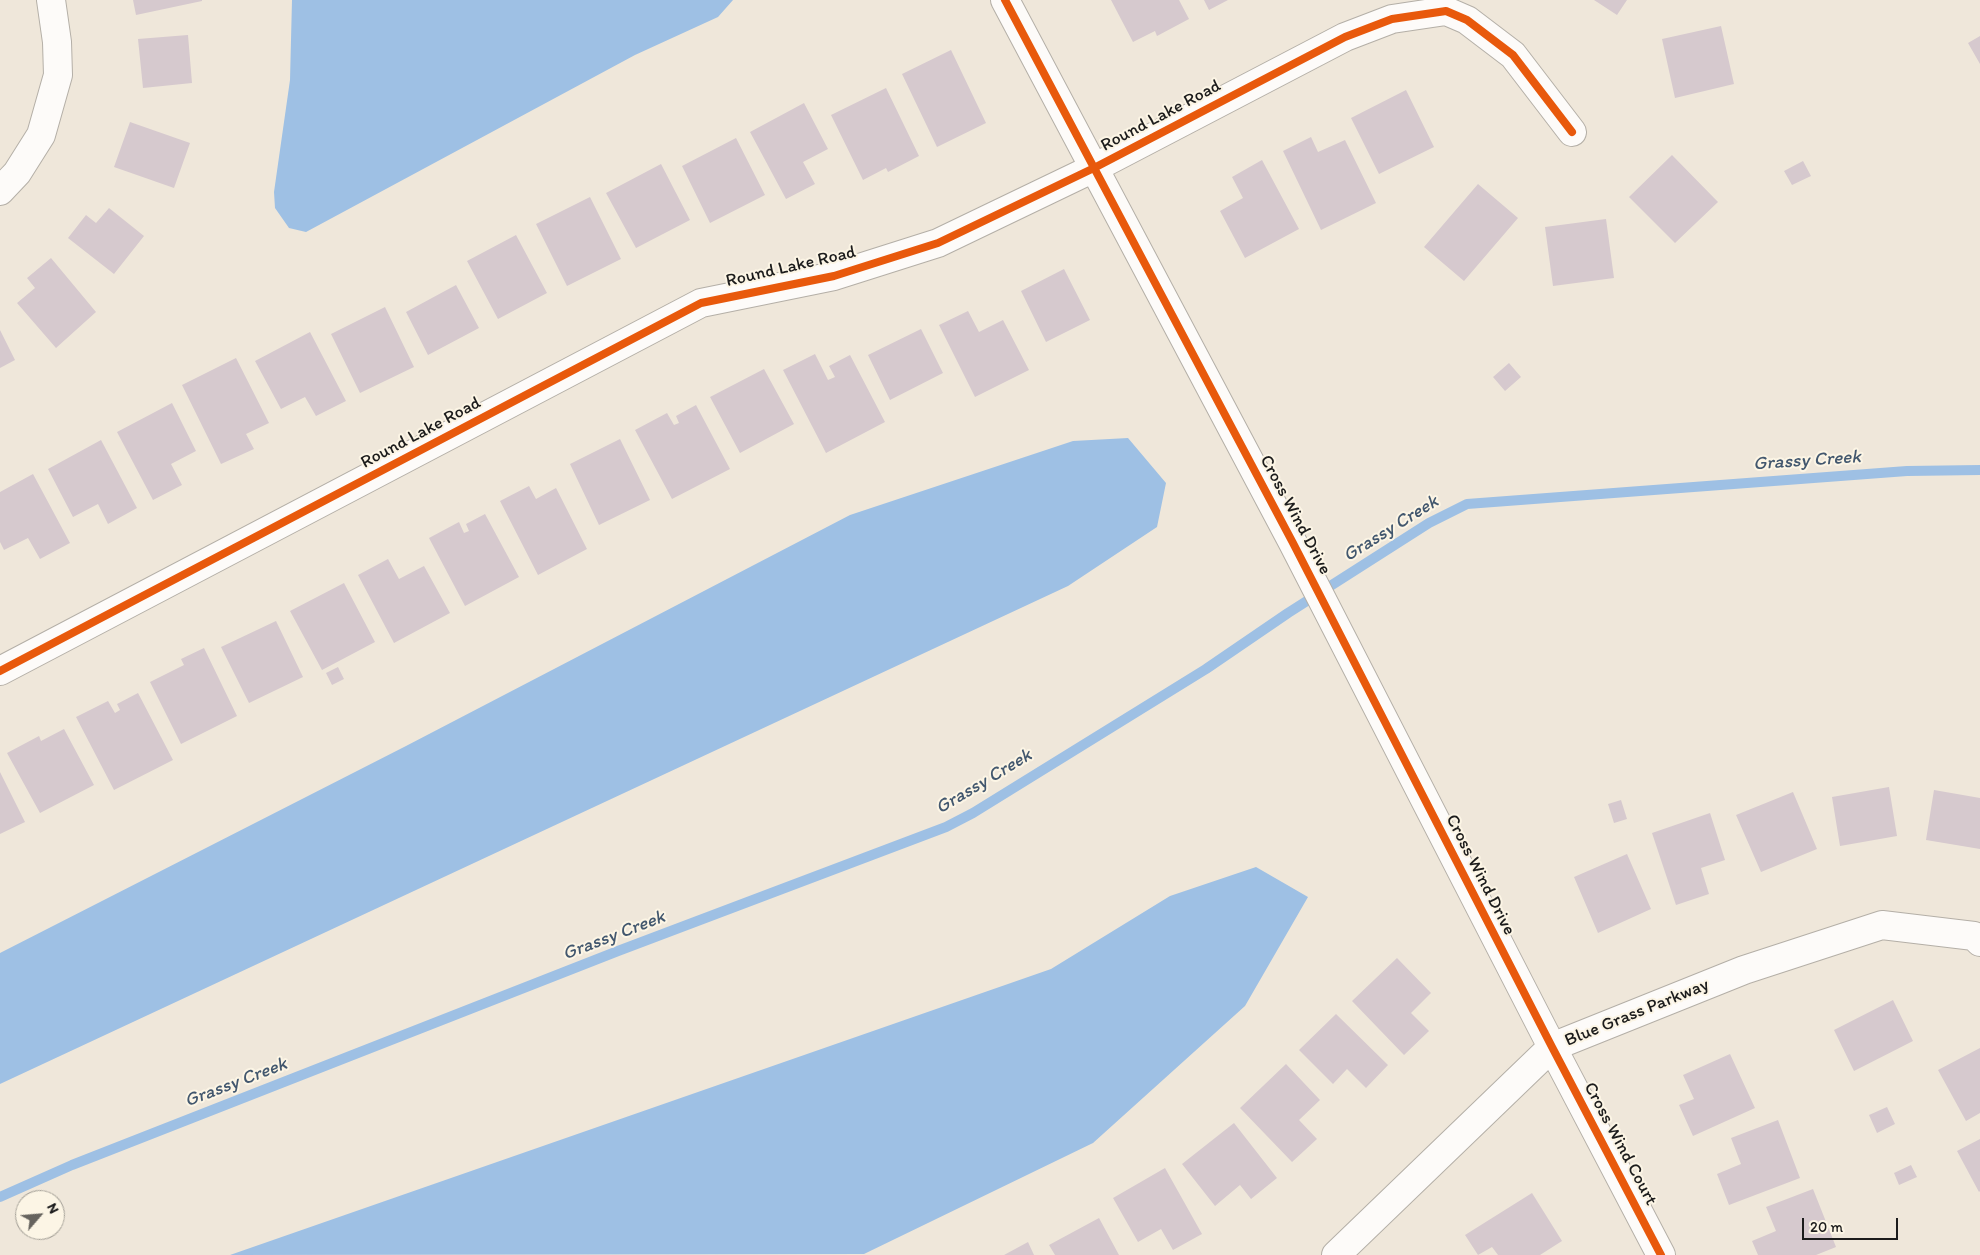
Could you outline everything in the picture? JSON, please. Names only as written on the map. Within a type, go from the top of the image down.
[{"type":"street","points":[[0,191],[17,173],[41,135],[58,75],[57,42],[51,0]]},
{"type":"street","name":"Cross Wind Drive","points":[[1005,0],[1293,543],[1552,1047]]},
{"type":"street","name":"Round Lake Road","points":[[0,671],[701,303],[834,276],[938,243],[1094,168],[1345,37],[1392,19],[1446,11],[1467,20],[1513,56],[1572,132]]},
{"type":"street","name":"Blue Grass Parkway","points":[[1336,1255],[1552,1047],[1744,970],[1882,924],[1974,936],[1980,942]]},
{"type":"street","name":"Cross Wind Court","points":[[1552,1047],[1661,1255]]},
{"type":"water","points":[[292,0],[733,0],[718,17],[635,55],[306,232],[289,228],[275,208],[274,192],[290,80]]},
{"type":"water","points":[[1128,438],[1166,483],[1157,527],[1068,586],[0,1084],[0,953],[406,746],[850,515],[1073,441]]},
{"type":"water","points":[[1256,867],[1308,897],[1245,1006],[1093,1143],[864,1254],[230,1255],[1051,969],[1170,896]]},
{"type":"building","points":[[133,0],[202,0],[202,1],[136,15]]},
{"type":"building","points":[[1111,0],[1179,0],[1189,19],[1157,36],[1155,31],[1133,42]]},
{"type":"building","points":[[1204,0],[1228,0],[1209,10]]},
{"type":"building","points":[[1594,0],[1627,0],[1617,15]]},
{"type":"building","points":[[1721,26],[1734,84],[1675,98],[1662,39]]},
{"type":"building","points":[[188,35],[192,83],[143,88],[138,39]]},
{"type":"building","points":[[1980,36],[1980,64],[1968,43]]},
{"type":"building","points":[[951,50],[986,123],[937,147],[902,74]]},
{"type":"building","points":[[886,88],[919,156],[888,172],[886,168],[863,180],[831,115]]},
{"type":"building","points":[[1406,90],[1434,147],[1379,174],[1351,118]]},
{"type":"building","points":[[804,103],[828,149],[803,162],[815,184],[786,199],[750,132]]},
{"type":"building","points":[[130,122],[190,143],[174,188],[114,167]]},
{"type":"building","points":[[1311,137],[1318,152],[1345,140],[1376,203],[1321,230],[1283,151]]},
{"type":"building","points":[[736,138],[765,195],[710,223],[682,166]]},
{"type":"building","points":[[1672,155],[1718,202],[1675,243],[1629,197]]},
{"type":"building","points":[[1262,160],[1299,229],[1245,258],[1220,211],[1243,198],[1232,177]]},
{"type":"building","points":[[1803,161],[1811,176],[1792,185],[1784,171]]},
{"type":"building","points":[[661,164],[690,220],[636,248],[606,193]]},
{"type":"building","points":[[1478,184],[1518,218],[1464,281],[1424,247]]},
{"type":"building","points":[[590,197],[621,259],[567,286],[536,224]]},
{"type":"building","points":[[109,208],[144,236],[114,274],[68,238],[86,215],[96,223]]},
{"type":"building","points":[[1606,219],[1614,278],[1553,286],[1545,227]]},
{"type":"building","points":[[516,235],[547,293],[498,319],[467,261]]},
{"type":"building","points":[[51,258],[96,312],[56,348],[17,303],[35,288],[27,278]]},
{"type":"building","points":[[1064,269],[1090,320],[1046,342],[1021,291]]},
{"type":"building","points":[[456,285],[479,328],[428,355],[406,312]]},
{"type":"building","points":[[385,307],[414,367],[360,393],[331,334]]},
{"type":"building","points":[[968,311],[979,332],[1003,320],[1029,370],[975,397],[939,325]]},
{"type":"building","points":[[921,329],[943,373],[890,400],[868,355]]},
{"type":"building","points":[[0,330],[15,360],[0,368]]},
{"type":"building","points":[[310,332],[346,401],[316,416],[305,397],[281,409],[255,361]]},
{"type":"building","points":[[815,354],[828,380],[835,377],[829,366],[850,355],[885,422],[826,453],[783,370]]},
{"type":"building","points":[[236,358],[269,423],[246,434],[254,449],[221,464],[182,385]]},
{"type":"building","points":[[1509,363],[1521,377],[1505,391],[1493,377]]},
{"type":"building","points":[[764,369],[794,424],[740,453],[710,397]]},
{"type":"building","points":[[172,403],[196,451],[171,464],[182,485],[153,500],[117,432]]},
{"type":"building","points":[[696,405],[730,469],[672,499],[635,430],[667,413],[674,425],[679,423],[676,416]]},
{"type":"building","points":[[620,439],[650,500],[599,525],[570,464]]},
{"type":"building","points":[[101,440],[137,508],[108,524],[98,504],[73,517],[48,469]]},
{"type":"building","points":[[33,474],[70,543],[40,559],[28,538],[4,550],[0,542],[0,492]]},
{"type":"building","points":[[529,486],[536,499],[556,488],[587,549],[538,575],[500,501]]},
{"type":"building","points":[[485,514],[519,577],[465,606],[429,538],[459,522],[464,533],[469,531],[466,524]]},
{"type":"building","points":[[388,559],[399,579],[424,566],[450,613],[394,643],[358,575]]},
{"type":"building","points":[[344,583],[375,642],[322,670],[290,611]]},
{"type":"building","points":[[276,621],[303,677],[249,703],[221,647]]},
{"type":"building","points":[[204,648],[237,716],[181,744],[150,682],[184,665],[181,659]]},
{"type":"building","points":[[338,667],[344,679],[332,685],[326,673]]},
{"type":"building","points":[[138,693],[173,760],[114,790],[76,717],[108,701],[115,713],[120,710],[117,704]]},
{"type":"building","points":[[64,729],[94,785],[40,813],[7,753],[39,736],[41,741]]},
{"type":"building","points":[[0,772],[25,822],[0,834]]},
{"type":"building","points":[[1889,787],[1897,836],[1840,846],[1832,797]]},
{"type":"building","points":[[1934,790],[1980,798],[1980,849],[1926,840]]},
{"type":"building","points":[[1793,792],[1817,849],[1761,872],[1736,815]]},
{"type":"building","points":[[1621,800],[1627,819],[1614,823],[1608,804]]},
{"type":"building","points":[[1710,813],[1725,860],[1701,868],[1709,894],[1676,905],[1652,833]]},
{"type":"building","points":[[1627,854],[1651,909],[1598,933],[1574,877]]},
{"type":"building","points":[[1397,958],[1431,993],[1411,1013],[1429,1031],[1404,1055],[1352,1001]]},
{"type":"building","points":[[1893,1000],[1913,1041],[1854,1071],[1834,1030]]},
{"type":"building","points":[[1336,1014],[1388,1065],[1366,1088],[1347,1069],[1333,1084],[1299,1050]]},
{"type":"building","points":[[1980,1048],[1980,1113],[1966,1121],[1938,1070]]},
{"type":"building","points":[[1730,1054],[1755,1108],[1693,1136],[1679,1105],[1694,1099],[1683,1075]]},
{"type":"building","points":[[1286,1064],[1320,1100],[1299,1120],[1317,1139],[1292,1162],[1240,1108]]},
{"type":"building","points":[[1887,1107],[1895,1124],[1877,1133],[1869,1115]]},
{"type":"building","points":[[1778,1120],[1800,1178],[1729,1205],[1717,1174],[1741,1164],[1731,1138]]},
{"type":"building","points":[[1234,1123],[1277,1178],[1251,1199],[1240,1185],[1215,1206],[1182,1164]]},
{"type":"building","points":[[1980,1139],[1980,1191],[1979,1192],[1957,1151]]},
{"type":"building","points":[[1911,1165],[1917,1177],[1899,1185],[1894,1173]]},
{"type":"building","points":[[1165,1168],[1202,1234],[1173,1250],[1161,1229],[1138,1242],[1113,1198]]},
{"type":"building","points":[[1813,1189],[1836,1247],[1816,1255],[1758,1255],[1752,1241],[1776,1231],[1766,1207]]},
{"type":"building","points":[[1532,1193],[1562,1241],[1540,1255],[1498,1255],[1492,1247],[1478,1255],[1465,1235]]},
{"type":"building","points":[[1099,1218],[1119,1255],[1055,1255],[1049,1245]]},
{"type":"building","points":[[1028,1242],[1034,1255],[1004,1255]]},
{"type":"waterway","name":"Grassy Creek","points":[[0,1197],[72,1165],[618,951],[946,827],[973,813],[1206,669],[1288,613],[1429,523],[1467,504],[1907,471],[1980,470]]},
{"type":"cycle path","points":[[1005,0],[1293,543],[1661,1255]]},
{"type":"cycle path","points":[[0,671],[701,303],[834,276],[938,243],[1094,168],[1345,37],[1392,19],[1446,11],[1467,20],[1513,55],[1572,132]]}]
